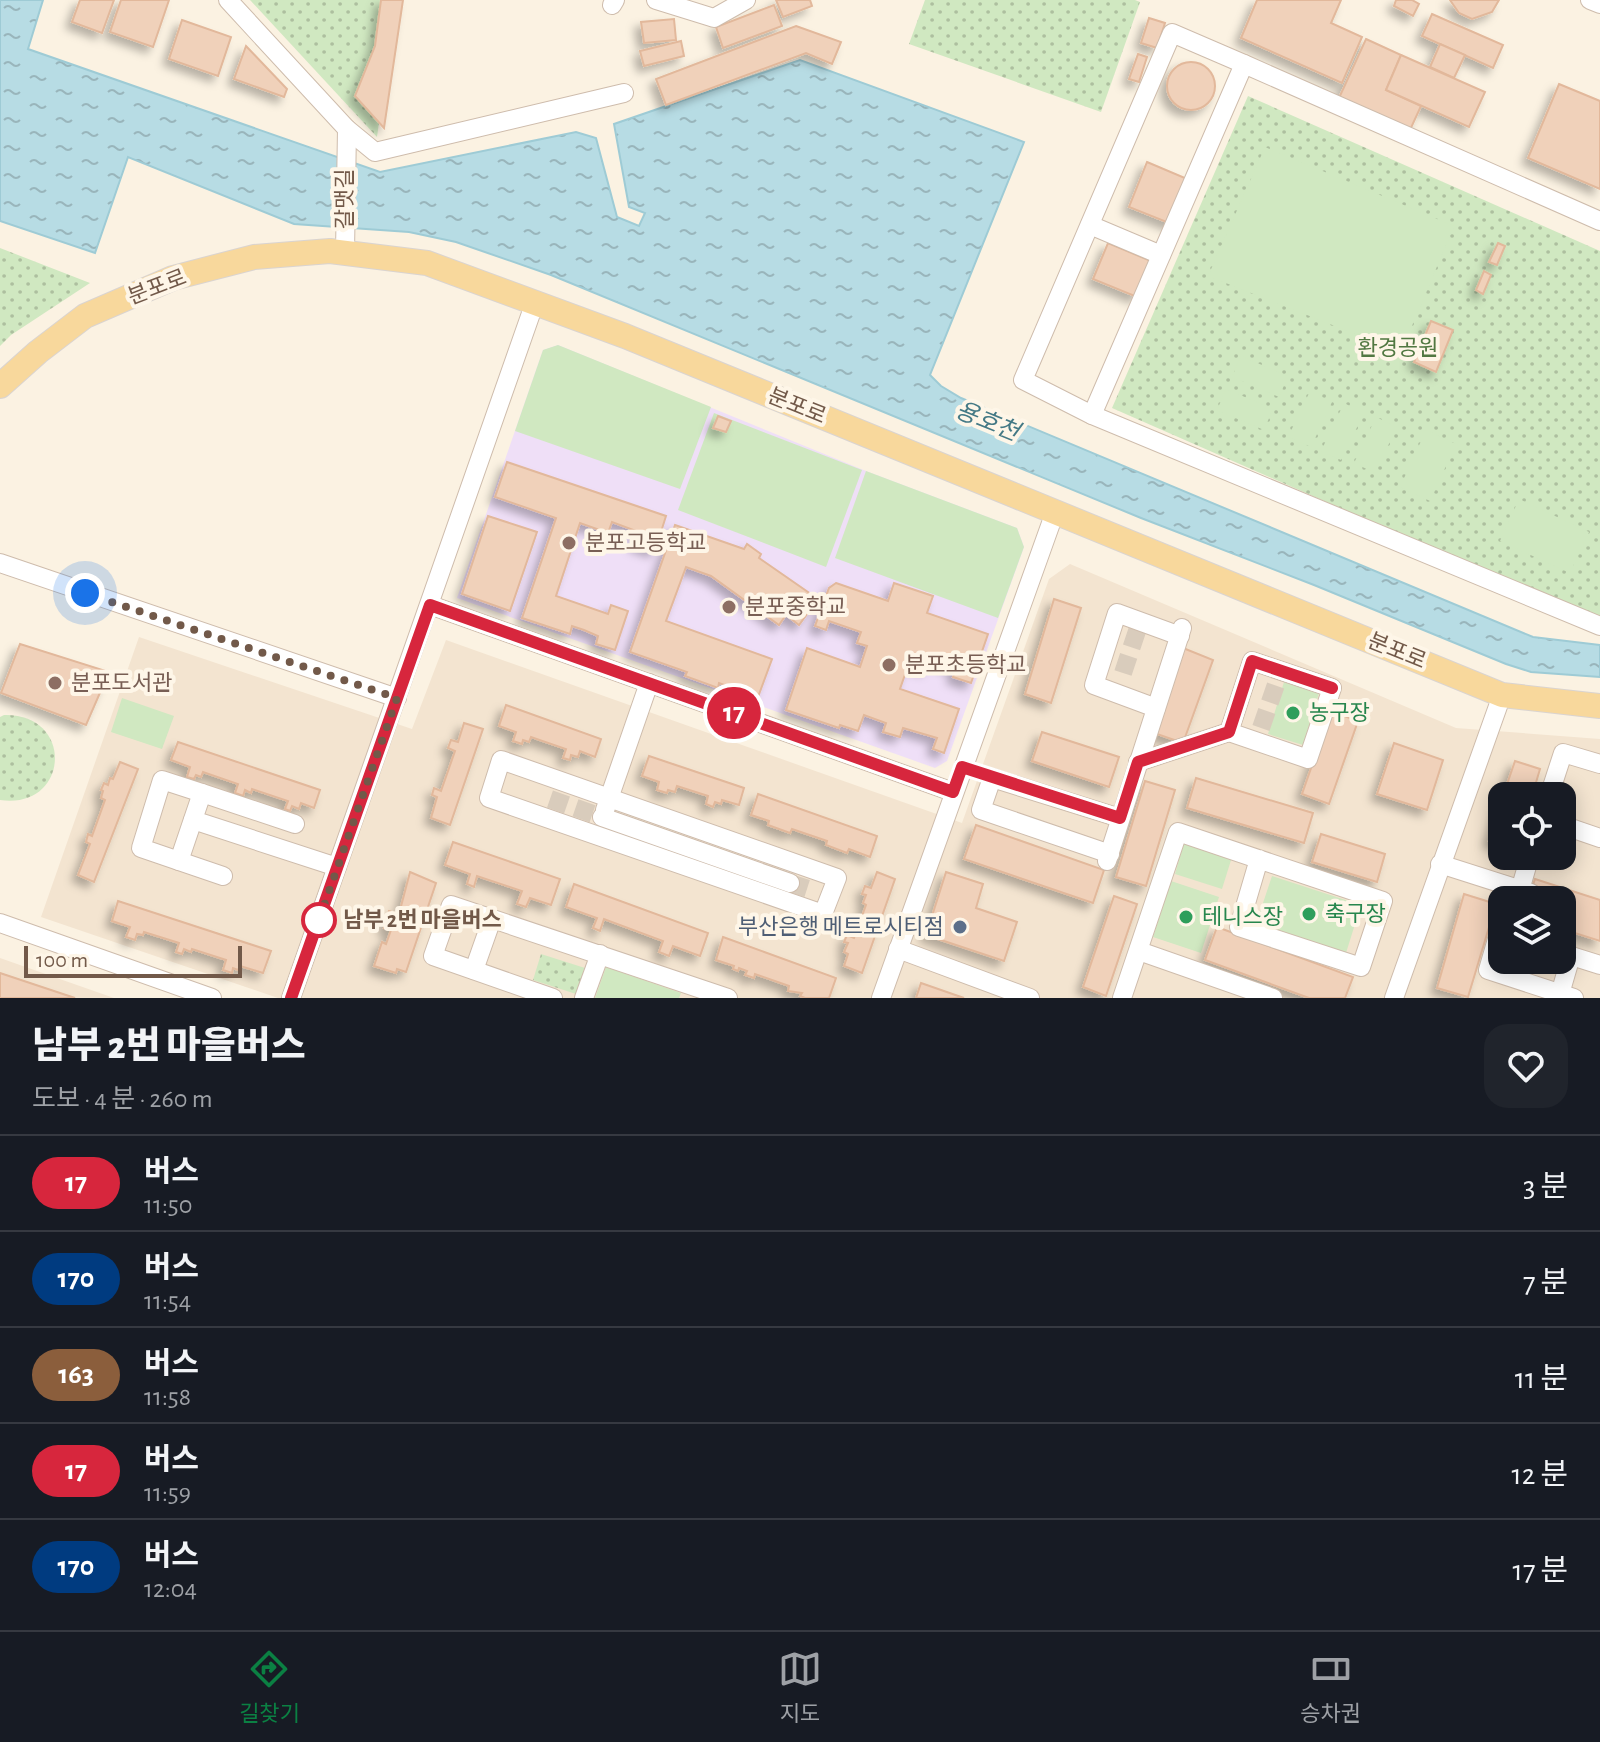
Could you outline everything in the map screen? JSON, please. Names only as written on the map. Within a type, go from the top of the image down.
[{"type":"main road","name":"분포로","points":[[0,386],[85,316],[173,278],[254,257],[345,242],[427,263],[625,336],[1502,695],[1600,706]]},
{"type":"street","points":[[228,0],[346,138],[375,152],[624,93]]},
{"type":"street","points":[[656,0],[714,18],[746,0]]},
{"type":"street","points":[[1590,0],[1600,4]]},
{"type":"street","points":[[1600,221],[1172,33],[1023,380],[1092,415],[1600,626]]},
{"type":"street","points":[[1092,415],[1244,64]]},
{"type":"street","name":"갈맷길","points":[[345,242],[346,138]]},
{"type":"street","points":[[1090,225],[1161,255]]},
{"type":"street","points":[[291,998],[535,302]]},
{"type":"street","points":[[881,998],[1055,512]]},
{"type":"street","points":[[0,563],[397,698]]},
{"type":"street","points":[[430,605],[953,792]]},
{"type":"street","points":[[992,778],[981,810],[1108,858],[1181,632],[1117,613],[1094,685],[1156,708]]},
{"type":"street","points":[[1138,762],[1229,732],[1308,759],[1332,688],[1252,661],[1229,732]]},
{"type":"street","points":[[599,826],[649,683]]},
{"type":"street","points":[[1394,998],[1502,695]]},
{"type":"street","points":[[1554,782],[1563,753],[1600,764]]},
{"type":"street","points":[[501,760],[837,878],[823,914],[787,892],[599,826],[489,798],[501,760]]},
{"type":"street","points":[[962,767],[1120,818]]},
{"type":"street","points":[[223,876],[141,848],[162,780],[295,824]]},
{"type":"street","points":[[179,861],[202,793]]},
{"type":"street","points":[[193,820],[337,867]]},
{"type":"street","points":[[1576,830],[1600,838]]},
{"type":"street","points":[[1122,998],[1178,832],[1259,859],[1383,901],[1361,967],[1239,927],[1259,859]]},
{"type":"street","points":[[787,892],[797,864]]},
{"type":"street","points":[[1440,864],[1499,886]]},
{"type":"street","points":[[553,998],[433,956],[451,905],[600,954],[698,993],[728,998]]},
{"type":"street","points":[[474,970],[492,919]]},
{"type":"street","points":[[0,923],[173,991],[212,998]]},
{"type":"street","points":[[898,949],[1030,998]]},
{"type":"street","points":[[1139,951],[1273,998]]},
{"type":"street","points":[[584,998],[600,954]]},
{"type":"street","points":[[1576,957],[1600,965]]},
{"type":"street","points":[[1500,974],[1567,996],[1567,974]]},
{"type":"shaded area","points":[[558,345],[866,471],[1017,528],[1024,547],[947,761],[935,768],[457,598],[543,350]]},
{"type":"shaded area","points":[[1070,564],[1456,728],[1600,739],[1600,998],[278,998],[41,917],[139,637],[412,729],[446,640],[962,823],[1049,579]]},
{"type":"shaded area","points":[[0,958],[114,998],[0,998]]},
{"type":"green space","points":[[250,0],[396,0],[377,137]]},
{"type":"green space","points":[[925,0],[1140,2],[1101,112],[909,44]]},
{"type":"green space","name":"환경공원","points":[[1248,96],[1600,251],[1600,622],[1112,408]]},
{"type":"green space","points":[[1265,147],[1454,226],[1401,352],[1208,276]]},
{"type":"green space","points":[[0,248],[90,283],[11,335],[0,346]]},
{"type":"green space","points":[[558,345],[711,407],[680,489],[515,431],[543,350]]},
{"type":"green space","points":[[1241,356],[1288,376],[1279,397],[1232,377]]},
{"type":"green space","points":[[1226,389],[1273,409],[1264,430],[1217,410]]},
{"type":"green space","points":[[1310,391],[1332,402],[1311,447],[1288,437]]},
{"type":"green space","points":[[1344,403],[1364,413],[1341,460],[1321,451]]},
{"type":"green space","points":[[714,413],[862,470],[826,567],[678,510]]},
{"type":"green space","points":[[1376,417],[1397,427],[1375,473],[1354,463]]},
{"type":"green space","points":[[1426,430],[1456,444],[1430,501],[1400,487]]},
{"type":"green space","points":[[866,471],[1017,528],[1024,547],[998,618],[835,558]]},
{"type":"green space","points":[[1519,499],[1589,532],[1570,573],[1500,541]]},
{"type":"green space","name":"농구장","points":[[1284,682],[1319,693],[1303,745],[1268,734]]},
{"type":"green space","points":[[122,698],[174,716],[162,749],[111,732]]},
{"type":"green space","points":[[0,717],[27,718],[43,729],[52,744],[55,760],[51,777],[40,791],[23,799],[0,800]]},
{"type":"green space","points":[[1184,842],[1232,857],[1222,889],[1175,874]]},
{"type":"green space","name":"축구장","points":[[1272,876],[1361,905],[1346,953],[1256,924]]},
{"type":"green space","name":"테니스장","points":[[1171,881],[1219,897],[1201,953],[1153,937]]},
{"type":"green space","points":[[541,954],[585,968],[576,994],[533,980]]},
{"type":"green space","points":[[606,967],[681,993],[679,998],[595,998]]},
{"type":"water","name":"용호천","points":[[0,0],[43,0],[28,49],[380,172],[576,132],[596,138],[617,217],[639,226],[645,213],[629,207],[614,124],[800,60],[1024,142],[930,375],[941,386],[961,398],[1533,637],[1600,645],[1600,677],[1531,672],[1506,664],[1141,518],[551,275],[456,242],[409,232],[294,224],[128,157],[95,253],[0,221]]},
{"type":"building","points":[[80,0],[114,0],[102,33],[72,22]]},
{"type":"building","points":[[121,0],[169,0],[153,47],[110,32]]},
{"type":"building","points":[[381,0],[403,0],[384,128],[355,96],[375,46]]},
{"type":"building","points":[[776,0],[810,0],[812,6],[783,17]]},
{"type":"building","points":[[1257,0],[1341,0],[1331,23],[1362,37],[1342,83],[1241,38]]},
{"type":"building","points":[[1396,0],[1412,0],[1419,4],[1413,16],[1394,6]]},
{"type":"building","points":[[1450,0],[1499,0],[1492,12],[1472,19],[1459,13]]},
{"type":"building","points":[[774,5],[782,26],[723,48],[716,27]]},
{"type":"building","points":[[1432,14],[1503,45],[1493,68],[1422,36]]},
{"type":"building","points":[[1149,18],[1165,23],[1157,48],[1141,43]]},
{"type":"building","points":[[674,19],[676,40],[644,43],[641,22]]},
{"type":"building","points":[[182,20],[231,37],[218,76],[169,59]]},
{"type":"building","points":[[796,26],[841,42],[832,64],[806,53],[666,105],[656,79]]},
{"type":"building","points":[[1366,39],[1401,55],[1386,90],[1421,106],[1410,130],[1339,98]]},
{"type":"building","points":[[681,41],[684,56],[644,66],[640,51]]},
{"type":"building","points":[[1440,44],[1465,55],[1454,78],[1430,67]]},
{"type":"building","points":[[246,46],[287,89],[284,97],[234,79]]},
{"type":"building","points":[[1138,54],[1147,57],[1139,82],[1129,79]]},
{"type":"building","points":[[1401,55],[1485,92],[1469,127],[1386,90]]},
{"type":"building","points":[[1191,62],[1200,63],[1208,69],[1214,77],[1214,95],[1208,103],[1200,109],[1191,110],[1182,109],[1174,103],[1168,95],[1167,86],[1168,77],[1174,69],[1182,63]]},
{"type":"building","points":[[1559,84],[1600,101],[1600,189],[1528,158]]},
{"type":"building","points":[[1147,162],[1192,181],[1174,225],[1129,207]]},
{"type":"building","points":[[1108,243],[1151,261],[1137,297],[1093,279]]},
{"type":"building","points":[[1498,243],[1505,246],[1497,265],[1489,262]]},
{"type":"building","points":[[1484,271],[1491,275],[1483,294],[1476,290]]},
{"type":"building","points":[[1431,321],[1453,330],[1436,372],[1414,362]]},
{"type":"building","points":[[718,416],[731,421],[726,432],[713,428]]},
{"type":"building","points":[[507,462],[666,516],[655,551],[635,544],[639,532],[612,522],[608,533],[580,523],[556,596],[608,614],[611,605],[628,611],[615,650],[596,644],[598,636],[584,630],[572,626],[570,634],[522,618],[556,518],[495,497]]},
{"type":"building","points":[[488,516],[537,532],[510,611],[462,594]]},
{"type":"building","points":[[675,525],[744,549],[747,544],[761,554],[759,558],[818,599],[799,625],[786,615],[779,625],[711,576],[686,567],[666,621],[772,659],[758,697],[719,683],[718,688],[685,676],[687,672],[630,652]]},
{"type":"building","points":[[836,583],[888,601],[894,583],[933,596],[927,613],[988,634],[971,683],[953,677],[956,668],[931,659],[927,669],[909,663],[900,689],[959,709],[944,753],[933,749],[937,738],[903,728],[900,737],[883,732],[886,723],[864,715],[858,731],[840,725],[839,728],[786,710],[807,648],[860,667],[867,646],[857,643],[861,632],[829,621],[826,630],[815,626],[829,588]]},
{"type":"building","points":[[1054,599],[1081,608],[1051,703],[1025,694]]},
{"type":"building","name":"분포도서관","points":[[20,644],[109,672],[86,725],[1,693]]},
{"type":"building","points":[[1183,648],[1213,660],[1183,743],[1154,733]]},
{"type":"building","points":[[506,705],[601,739],[595,757],[580,751],[578,757],[571,755],[570,760],[563,758],[566,749],[531,737],[529,742],[523,740],[522,744],[513,741],[516,732],[499,726]]},
{"type":"building","points":[[1331,711],[1358,721],[1329,804],[1302,794]]},
{"type":"building","points":[[464,723],[483,729],[450,825],[431,818],[437,797],[432,795],[434,788],[441,791],[455,751],[448,748],[451,740],[458,742]]},
{"type":"building","points":[[1042,732],[1119,757],[1109,787],[1032,761]]},
{"type":"building","points":[[178,742],[320,790],[314,808],[301,803],[299,809],[292,806],[290,811],[285,809],[288,801],[252,789],[251,793],[245,790],[243,796],[235,793],[238,784],[203,772],[201,777],[187,777],[190,767],[171,760]]},
{"type":"building","points":[[1394,743],[1443,760],[1427,810],[1377,794]]},
{"type":"building","points":[[649,756],[744,788],[739,805],[722,800],[721,804],[715,802],[713,807],[706,804],[708,796],[677,786],[675,792],[657,790],[659,782],[642,776]]},
{"type":"building","points":[[1515,761],[1540,769],[1536,782],[1508,782]]},
{"type":"building","points":[[120,762],[138,769],[94,882],[78,875],[90,844],[86,842],[88,834],[92,836],[105,800],[101,798],[101,790],[104,783],[108,785],[110,778],[113,779]]},
{"type":"building","points":[[1196,778],[1313,813],[1304,843],[1187,808]]},
{"type":"building","points":[[1145,781],[1175,790],[1146,886],[1116,877]]},
{"type":"building","points":[[758,794],[877,836],[870,857],[849,849],[847,853],[826,845],[827,841],[792,829],[790,833],[768,825],[769,821],[751,815]]},
{"type":"building","points":[[976,825],[1104,870],[1093,903],[964,859]]},
{"type":"building","points":[[1321,834],[1385,854],[1377,882],[1312,862]]},
{"type":"building","points":[[453,842],[560,879],[551,905],[530,898],[526,907],[517,904],[522,891],[477,876],[474,887],[467,884],[470,874],[445,865]]},
{"type":"building","points":[[410,872],[436,883],[406,972],[397,969],[396,973],[374,966],[382,942],[386,944],[391,930],[384,928],[389,911],[399,914]]},
{"type":"building","points":[[877,872],[895,879],[862,973],[844,966],[848,943],[844,942],[847,935],[854,938],[866,905],[863,903],[866,895],[862,894],[865,886],[871,888]]},
{"type":"building","points":[[946,872],[983,884],[976,908],[1017,922],[1004,961],[926,935]]},
{"type":"building","points":[[1535,879],[1557,886],[1533,886]]},
{"type":"building","points":[[574,884],[708,933],[700,956],[673,946],[669,956],[659,952],[663,941],[604,919],[600,931],[593,928],[597,918],[566,907]]},
{"type":"building","points":[[1576,892],[1600,900],[1600,941],[1576,933]]},
{"type":"building","points":[[1464,894],[1488,902],[1488,931],[1468,997],[1437,988]]},
{"type":"building","points":[[1114,896],[1137,904],[1106,996],[1083,987]]},
{"type":"building","points":[[118,901],[271,951],[263,973],[240,966],[238,970],[233,968],[232,973],[223,970],[226,960],[192,949],[191,952],[184,949],[182,954],[176,952],[179,943],[144,932],[143,935],[137,934],[135,940],[126,937],[130,927],[112,921]]},
{"type":"building","points":[[1217,927],[1353,977],[1345,998],[1309,998],[1205,960]]},
{"type":"building","points":[[723,937],[836,978],[829,998],[805,998],[800,996],[802,993],[788,991],[789,986],[755,974],[754,978],[745,975],[747,971],[739,968],[738,971],[733,969],[734,966],[716,960]]},
{"type":"building","points":[[0,973],[75,998],[0,998]]},
{"type":"building","points":[[921,983],[964,998],[916,998]]},
{"type":"tunnel","points":[[1123,673],[1140,622]]},
{"type":"tunnel","points":[[1261,728],[1281,670]]},
{"type":"tunnel","points":[[550,799],[602,817]]},
{"type":"tunnel","points":[[790,883],[815,891]]},
{"type":"bus line","name":"17","points":[[291,998],[430,605],[953,792],[962,767],[1120,818],[1138,762],[1229,732],[1252,661],[1332,688]]},
{"type":"place","name":"분포고등학교","points":[[569,543]]},
{"type":"place","name":"분포중학교","points":[[729,607]]},
{"type":"place","name":"분포초등학교","points":[[889,665]]},
{"type":"place","name":"분포도서관","points":[[55,683]]},
{"type":"place","name":"농구장","points":[[1293,713]]},
{"type":"place","name":"축구장","points":[[1309,914]]},
{"type":"place","name":"테니스장","points":[[1186,917]]},
{"type":"place","name":"남부 2번 마을버스","points":[[319,920]]},
{"type":"place","name":"부산은행 메트로시티점","points":[[960,927]]},
{"type":"route","points":[[85,593],[397,698],[319,920]]}]
